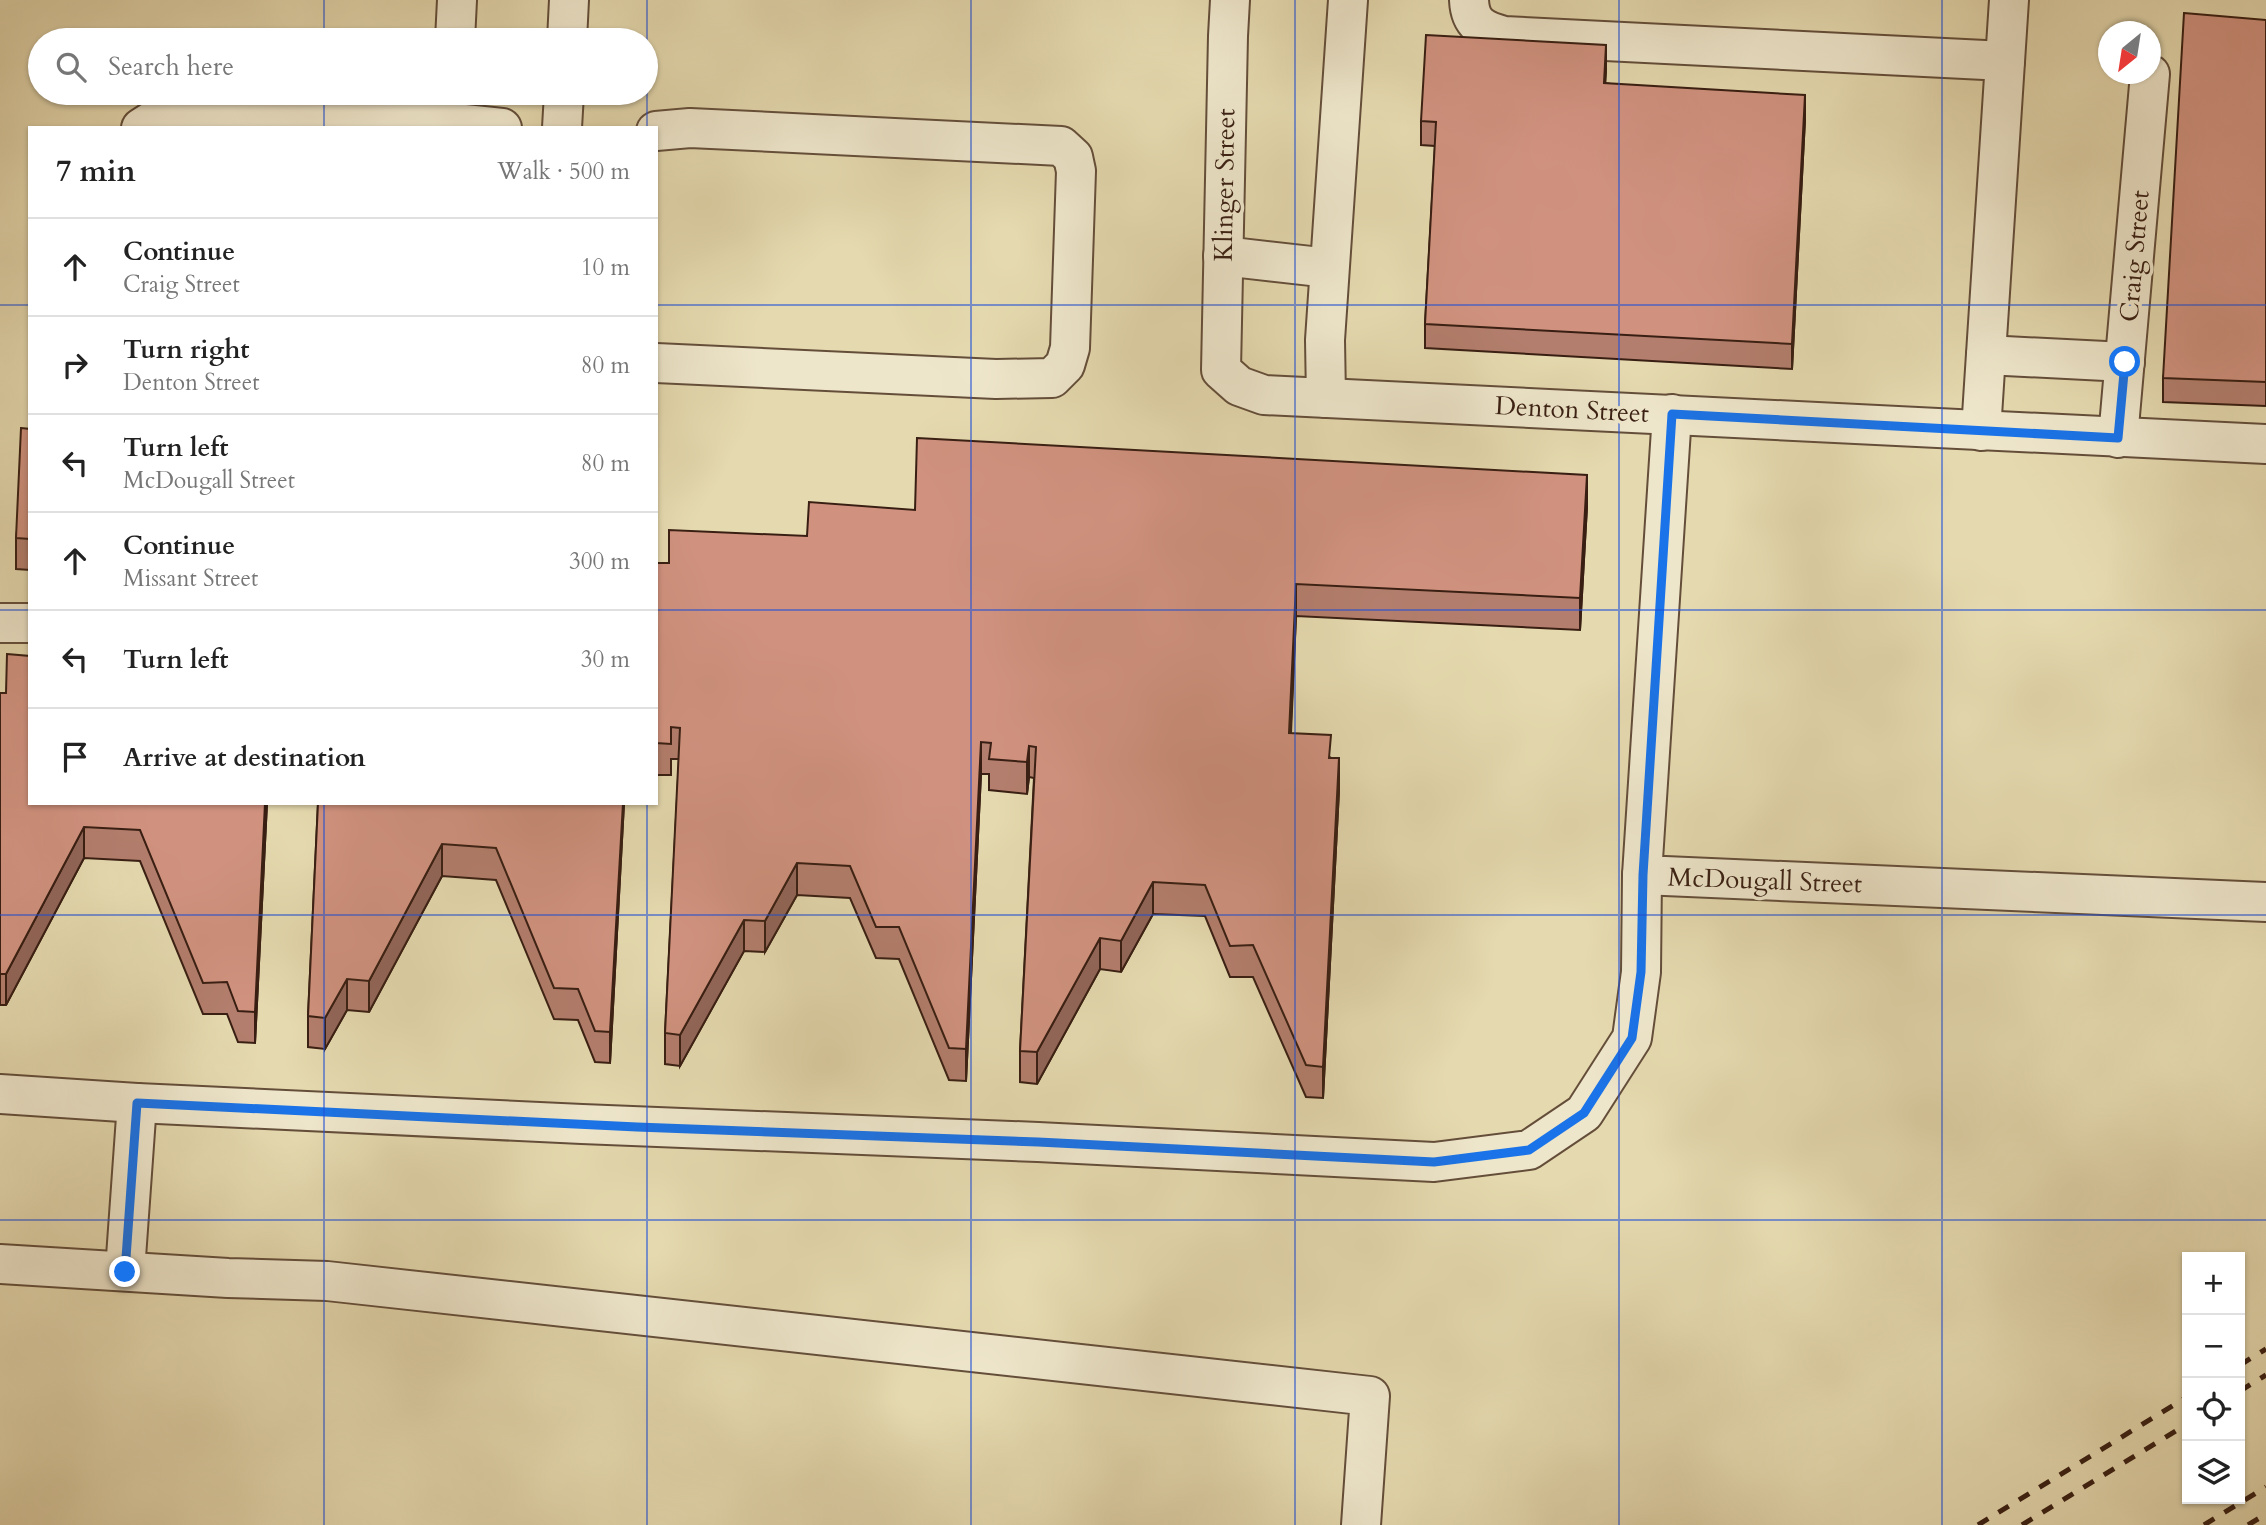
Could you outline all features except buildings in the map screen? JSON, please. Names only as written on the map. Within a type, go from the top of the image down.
[{"type":"street","points":[[456,28],[457,0]]},
{"type":"street","points":[[568,28],[569,0]]},
{"type":"street","name":"Klinger Street","points":[[1221,370],[1230,0]]},
{"type":"street","points":[[1326,398],[1325,340],[1348,0]]},
{"type":"street","points":[[1469,0],[1470,14],[1477,24],[1487,32],[1504,36],[2005,61]]},
{"type":"street","points":[[1981,431],[2009,0]]},
{"type":"street","name":"Craig Street","points":[[2118,438],[2149,84]]},
{"type":"street","points":[[562,126],[563,105]]},
{"type":"street","points":[[144,126],[166,112],[199,110],[453,115],[494,126]]},
{"type":"street","points":[[658,131],[690,128],[1061,146],[1073,157],[1076,171],[1070,348],[1065,365],[1052,378],[996,379],[658,363]]},
{"type":"street","points":[[1223,256],[1329,268]]},
{"type":"street","points":[[1986,355],[2125,362]]},
{"type":"street","name":"Denton Street","points":[[1221,370],[1239,386],[1264,395],[2266,444]]},
{"type":"street","name":"McDougall Street","points":[[1672,414],[1643,875],[2266,902]]},
{"type":"street","points":[[0,1094],[637,1127],[1038,1142],[1434,1162],[1529,1150],[1584,1113],[1632,1038],[1641,972],[1643,875]]},
{"type":"street","points":[[125,1272],[137,1103]]},
{"type":"street","points":[[0,1264],[228,1278],[327,1281],[1370,1396],[1361,1525]]},
{"type":"railway","points":[[2245,1362],[2266,1349]]},
{"type":"railway","points":[[2245,1388],[2266,1375]]},
{"type":"railway","points":[[1978,1525],[2182,1400]]},
{"type":"railway","points":[[2022,1525],[2182,1427]]},
{"type":"railway","points":[[2204,1525],[2266,1487]]},
{"type":"railway","points":[[2248,1525],[2266,1514]]},
{"type":"route","points":[[125,1272],[137,1103],[1434,1162],[1529,1150],[1584,1113],[1611,1075],[1632,1038],[1641,972],[1643,875],[1672,414],[2118,438],[2125,362]]}]
